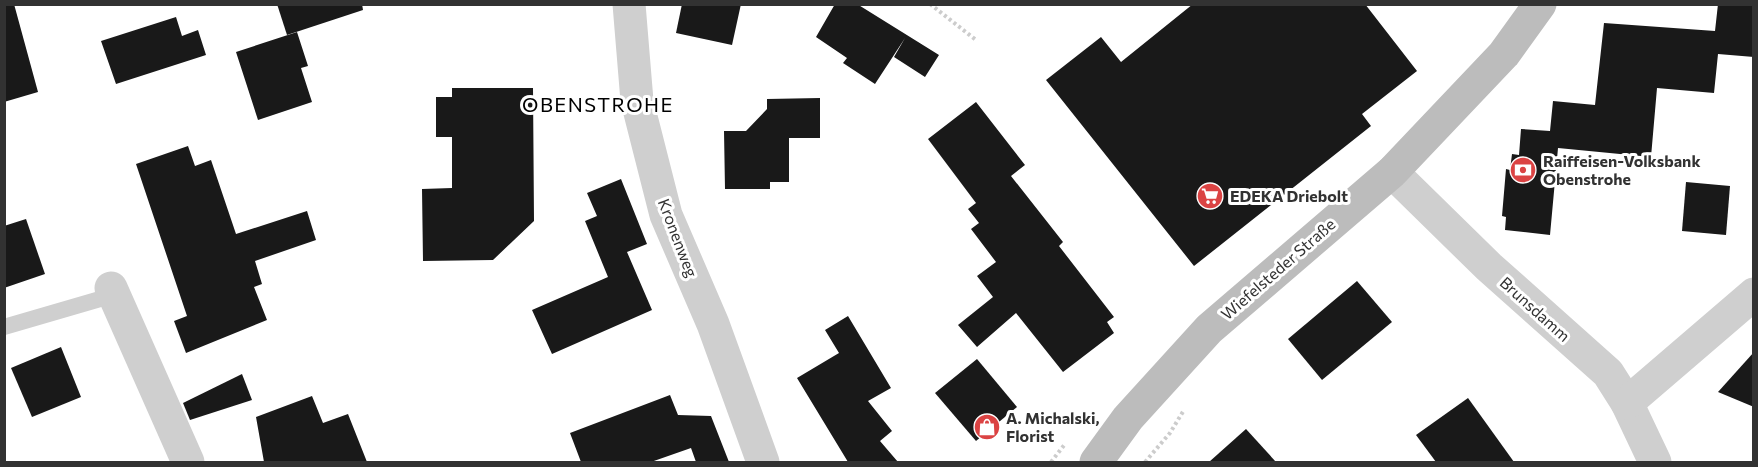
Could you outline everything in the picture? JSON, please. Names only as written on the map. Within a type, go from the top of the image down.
[{"type":"main road","name":"Wiefelsteder Straße","points":[[1096,462],[1128,418],[1209,329],[1392,172],[1504,54],[1540,4]]},
{"type":"street","name":"Kronenweg","points":[[629,4],[637,101],[666,215],[713,324],[763,462]]},
{"type":"street","name":"Brunsdamm","points":[[1392,172],[1489,267],[1608,373],[1627,404],[1655,462]]},
{"type":"street","points":[[110,290],[188,462]]},
{"type":"street","points":[[1627,404],[1754,294]]},
{"type":"lane","points":[[4,327],[107,297],[110,290]]},
{"type":"path","points":[[930,4],[976,39]]},
{"type":"building","points":[[4,4],[14,4],[38,92],[4,102]]},
{"type":"building","points":[[277,4],[362,4],[363,10],[287,35]]},
{"type":"building","points":[[682,4],[741,4],[732,45],[676,33]]},
{"type":"building","points":[[835,4],[857,4],[939,55],[925,77],[894,57],[905,38],[875,84],[843,63],[847,58],[816,37]]},
{"type":"building","name":"EDEKA Driebolt","points":[[1193,4],[1365,4],[1417,71],[1362,114],[1371,126],[1194,266],[1046,80],[1101,37],[1121,62]]},
{"type":"building","points":[[1718,4],[1754,4],[1754,57],[1718,54],[1714,93],[1657,88],[1651,157],[1558,148],[1550,235],[1505,230],[1506,217],[1502,216],[1506,169],[1510,170],[1512,154],[1519,155],[1521,129],[1550,131],[1553,101],[1595,105],[1604,23],[1715,31]]},
{"type":"building","points":[[176,17],[182,36],[198,30],[206,55],[116,84],[101,41]]},
{"type":"building","points":[[297,32],[308,66],[301,68],[312,102],[258,120],[236,52]]},
{"type":"building","points":[[452,88],[533,88],[534,221],[493,260],[423,261],[422,189],[452,188],[452,137],[436,137],[436,97],[452,97]]},
{"type":"building","points":[[820,98],[820,138],[789,138],[789,182],[770,182],[770,189],[725,189],[724,131],[746,131],[767,109],[767,99]]},
{"type":"building","points":[[976,102],[1025,165],[1011,176],[1063,242],[1059,246],[1114,317],[1107,322],[1114,333],[1063,372],[1016,313],[977,347],[958,325],[993,297],[977,276],[996,262],[971,229],[979,223],[968,209],[976,203],[928,139]]},
{"type":"building","points":[[188,146],[195,166],[211,160],[236,234],[307,211],[316,240],[255,261],[262,284],[254,287],[267,320],[186,353],[174,321],[187,316],[136,164]]},
{"type":"building","points":[[621,179],[647,244],[627,252],[652,310],[552,354],[532,310],[608,277],[585,221],[597,216],[587,193]]},
{"type":"building","points":[[1686,182],[1730,186],[1726,235],[1682,231]]},
{"type":"building","points":[[26,219],[45,274],[4,288],[4,226]]},
{"type":"building","points":[[1357,281],[1392,322],[1322,380],[1288,339]]},
{"type":"building","points":[[848,316],[891,388],[868,401],[892,431],[880,441],[898,462],[848,462],[797,378],[839,353],[825,330]]},
{"type":"building","points":[[61,347],[81,397],[32,417],[11,368]]},
{"type":"building","points":[[1754,352],[1754,407],[1718,392]]},
{"type":"building","points":[[977,359],[1017,407],[976,441],[935,393]]},
{"type":"building","points":[[242,374],[252,400],[190,420],[183,403]]},
{"type":"building","points":[[670,395],[678,415],[711,416],[729,462],[696,462],[691,448],[651,462],[581,462],[570,433]]},
{"type":"building","points":[[312,396],[323,423],[348,414],[367,462],[264,462],[256,417]]},
{"type":"building","points":[[1468,398],[1514,462],[1436,462],[1416,435]]},
{"type":"building","points":[[1246,429],[1276,462],[1209,462]]},
{"type":"place","name":"Raiffeisen-Volksbank Obenstrohe","points":[[1523,170]]},
{"type":"place","name":"EDEKA Driebolt","points":[[1210,196]]},
{"type":"place","name":"A. Michalski, Florist","points":[[987,427]]},
{"type":"district","name":"OBENSTROHE","points":[[598,105]]}]
